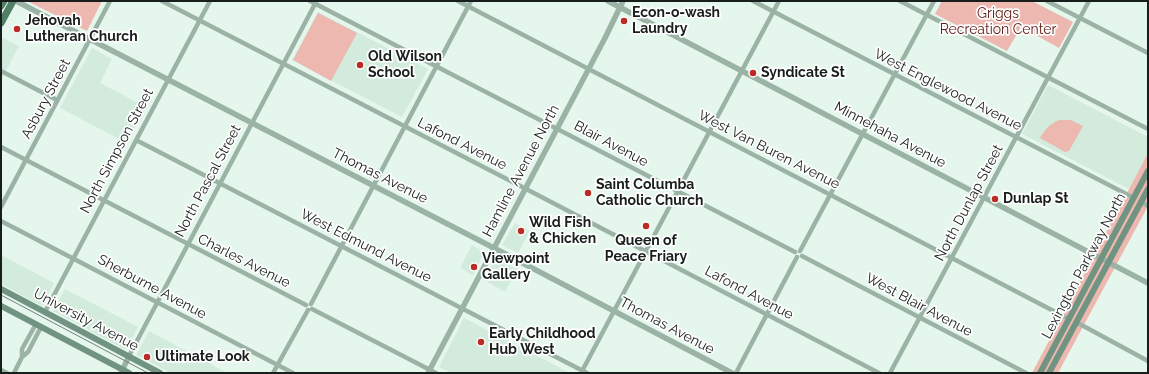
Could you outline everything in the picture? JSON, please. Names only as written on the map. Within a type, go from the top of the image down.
[{"type":"main road","points":[[1,6],[4,1]]},
{"type":"main road","points":[[1,23],[13,1]]},
{"type":"main road","name":"Lexington Parkway North","points":[[1040,373],[1148,171]]},
{"type":"main road","name":"Lexington Parkway North","points":[[1050,373],[1148,189]]},
{"type":"main road","name":"University Avenue","points":[[1,289],[160,373]]},
{"type":"main road","name":"University Avenue","points":[[1,306],[122,371],[130,373]]},
{"type":"street","name":"Thomas Avenue","points":[[16,1],[732,373]]},
{"type":"street","name":"Asbury Street","points":[[1,207],[110,1]]},
{"type":"street","name":"Lafond Avenue","points":[[162,1],[879,373]]},
{"type":"street","name":"North Simpson Street","points":[[45,312],[210,1]]},
{"type":"street","name":"West Van Buren Avenue","points":[[458,1],[1069,319]]},
{"type":"street","points":[[273,373],[471,1]]},
{"type":"street","name":"Minnehaha Avenue","points":[[608,1],[1148,283]]},
{"type":"street","name":"Hamline Avenue North","points":[[429,371],[589,69],[623,1]]},
{"type":"street","name":"West Englewood Avenue","points":[[753,1],[1134,198]]},
{"type":"street","points":[[583,372],[614,311],[780,1]]},
{"type":"street","points":[[900,1],[1148,129]]},
{"type":"street","points":[[736,373],[934,1]]},
{"type":"street","points":[[1047,1],[1148,53]]},
{"type":"street","name":"North Dunlap Street","points":[[890,373],[1089,1]]},
{"type":"street","name":"North Pascal Street","points":[[122,371],[314,2]]},
{"type":"street","name":"Blair Avenue","points":[[314,2],[799,254]]},
{"type":"street","points":[[1,70],[57,100]]},
{"type":"street","name":"West Edmund Avenue","points":[[136,140],[341,245],[583,372]]},
{"type":"street","name":"Charles Avenue","points":[[1,147],[429,371],[436,373]]},
{"type":"street","points":[[1141,202],[1148,206]]},
{"type":"street","name":"Sherburne Avenue","points":[[1,221],[293,373]]},
{"type":"street","name":"West Blair Avenue","points":[[799,254],[1026,373]]},
{"type":"street","points":[[1076,322],[1148,361]]},
{"type":"street","points":[[14,373],[22,357],[22,349],[38,325]]},
{"type":"street","points":[[1,370],[7,373]]},
{"type":"shaded area","name":"Old Wilson School","points":[[318,12],[428,69],[402,117],[292,60]]},
{"type":"shaded area","points":[[1,37],[19,46],[1,80]]},
{"type":"shaded area","points":[[92,48],[112,59],[100,83],[146,107],[127,143],[60,108]]},
{"type":"shaded area","points":[[1048,85],[1148,137],[1148,153],[1129,189],[1022,134]]},
{"type":"shaded area","points":[[515,223],[530,231],[518,253],[502,245]]},
{"type":"shaded area","points":[[472,245],[484,252],[473,275],[460,268]]},
{"type":"shaded area","points":[[1,255],[54,283],[42,306],[1,284]]},
{"type":"shaded area","points":[[496,258],[517,269],[505,292],[484,280]]},
{"type":"shaded area","points":[[65,289],[138,327],[126,350],[53,311]]},
{"type":"shaded area","name":"Early Childhood Hub West","points":[[464,318],[570,373],[451,373],[439,367]]},
{"type":"shaded area","points":[[149,331],[227,373],[171,373],[136,355]]},
{"type":"green space","points":[[27,1],[102,1],[87,31]]},
{"type":"green space","name":"Griggs Recreation Center","points":[[942,1],[1032,1],[1073,22],[1059,48],[1021,27],[1007,51],[935,14]]},
{"type":"green space","points":[[318,13],[357,33],[331,81],[293,60]]},
{"type":"green space","points":[[1059,120],[1071,120],[1083,126],[1069,151],[1065,152],[1040,138],[1048,127]]},
{"type":"green space","points":[[1148,153],[1148,206],[1058,373],[1032,373]]},
{"type":"tram line","points":[[1,295],[148,373]]},
{"type":"place","name":"Econ-o-wash Laundry","points":[[624,21]]},
{"type":"place","name":"Jehovah Lutheran Church","points":[[17,29]]},
{"type":"place","name":"Old Wilson School","points":[[360,65]]},
{"type":"place","name":"Syndicate St","points":[[753,73]]},
{"type":"place","name":"Saint Columba Catholic Church","points":[[588,193]]},
{"type":"place","name":"Dunlap St","points":[[995,199]]},
{"type":"place","name":"Queen of Peace Friary","points":[[646,226]]},
{"type":"place","name":"Wild Fish & Chicken","points":[[521,231]]},
{"type":"place","name":"Viewpoint Gallery","points":[[474,267]]},
{"type":"place","name":"Early Childhood Hub West","points":[[481,342]]},
{"type":"place","name":"Ultimate Look","points":[[147,357]]}]
